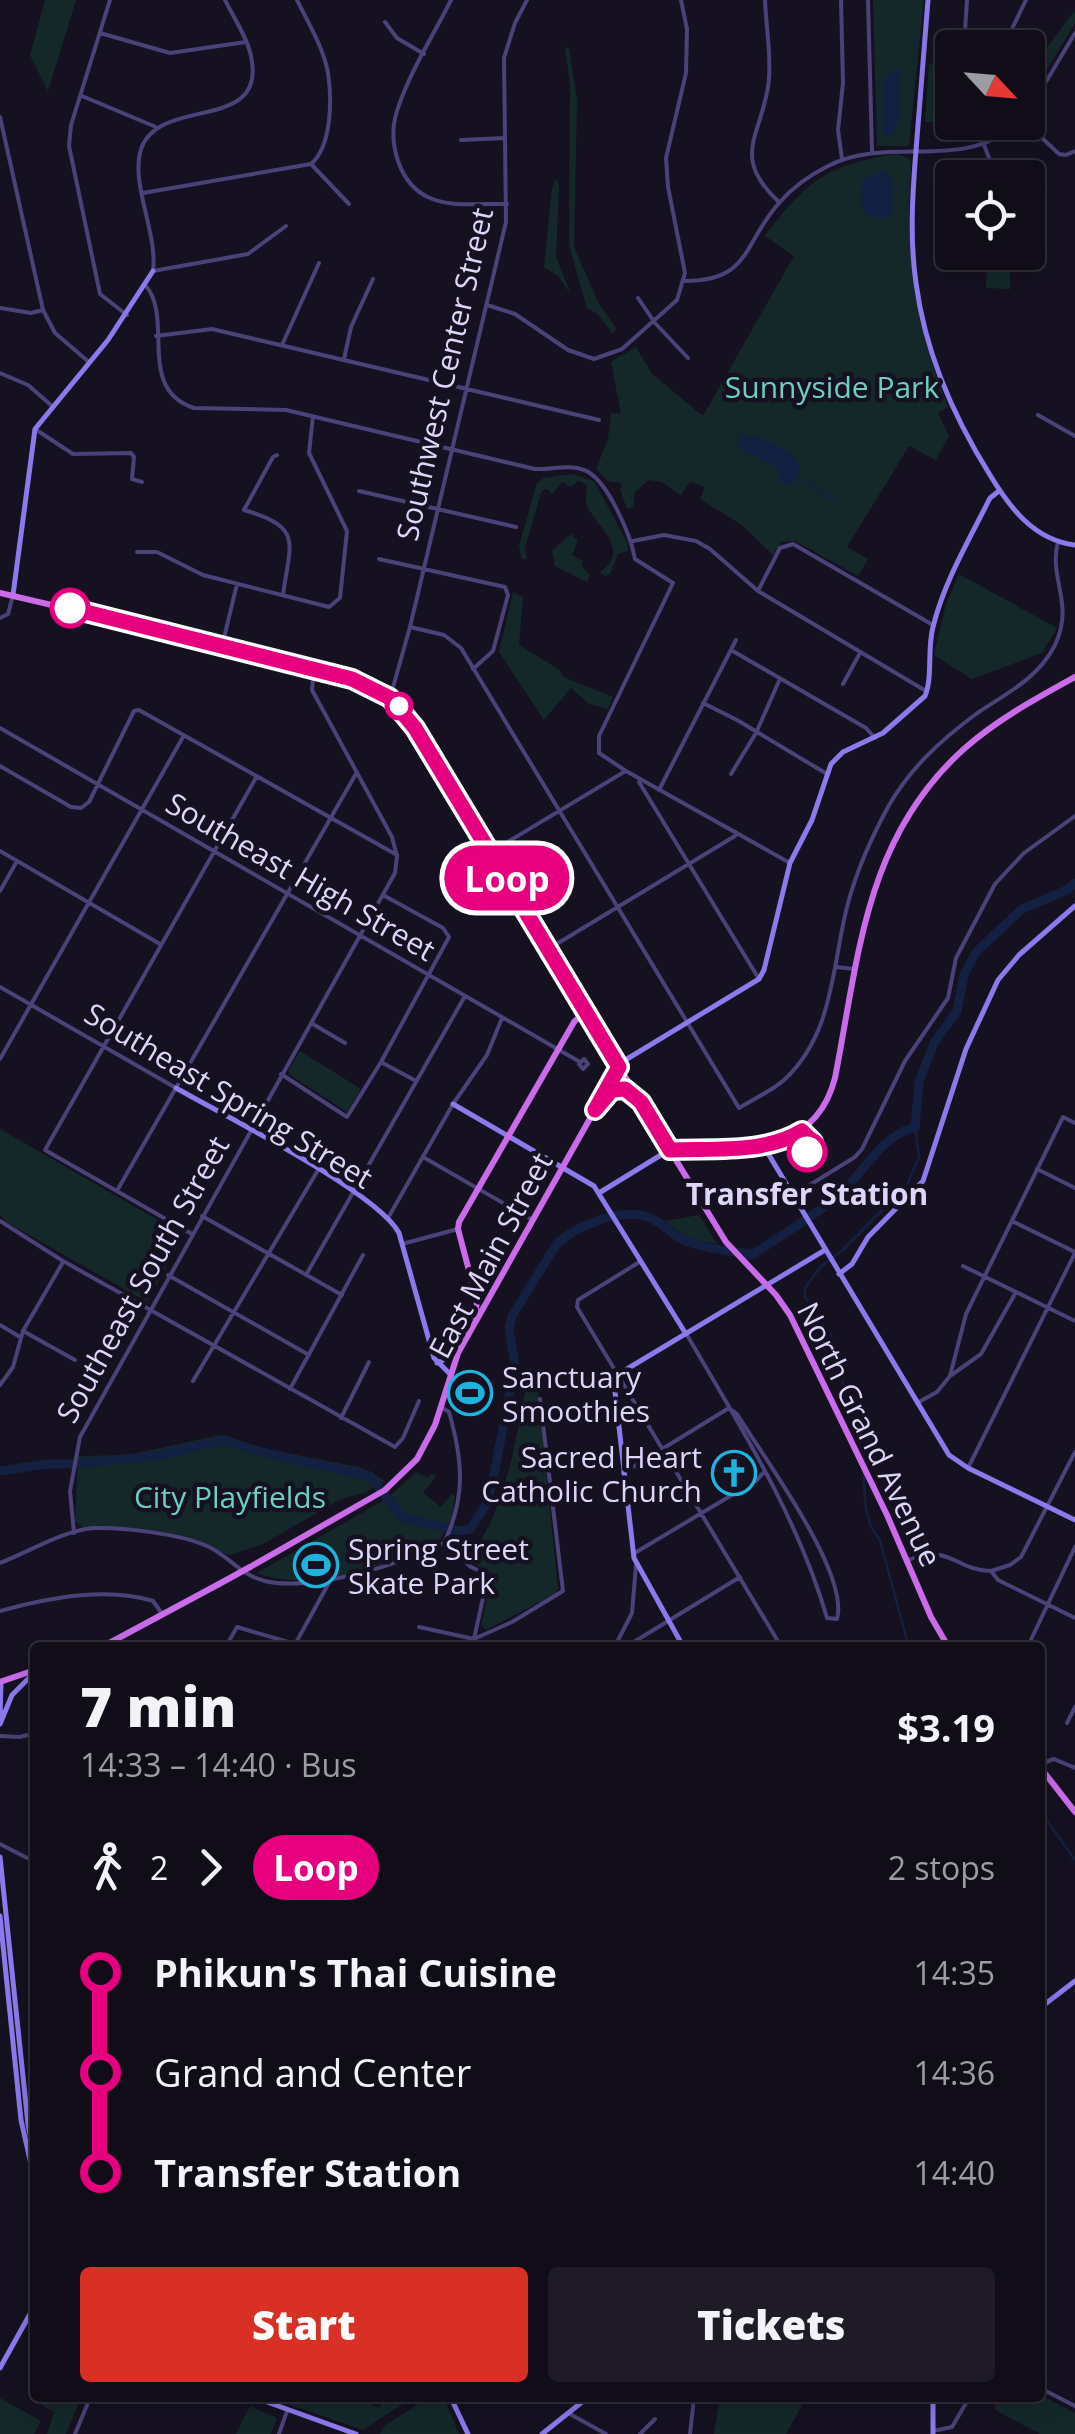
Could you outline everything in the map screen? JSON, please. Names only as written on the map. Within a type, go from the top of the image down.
[{"type":"main road","points":[[0,593],[314,668],[352,679],[390,698],[415,728],[641,1102]]},
{"type":"main road","points":[[670,1150],[763,1145],[802,1131],[829,1097],[875,882],[893,842],[926,792],[965,748],[991,727],[1075,676]]},
{"type":"main road","points":[[474,1323],[476,1294],[458,1228],[574,1022],[586,1011]]},
{"type":"main road","name":"East Main Street","points":[[112,1642],[365,1501],[394,1483],[424,1449],[458,1352],[619,1067]]},
{"type":"main road","points":[[595,1110],[616,1089],[629,1091],[641,1102]]},
{"type":"main road","name":"North Grand Avenue","points":[[641,1102],[726,1242],[790,1316],[946,1642]]},
{"type":"main road","points":[[476,1294],[482,1296],[494,1286]]},
{"type":"main road","points":[[0,1682],[30,1673]]},
{"type":"main road","points":[[1045,1773],[1075,1812]]},
{"type":"street","points":[[110,0],[71,125],[69,146],[100,294],[126,315]]},
{"type":"street","points":[[0,618],[8,614],[12,595],[35,428],[90,363],[153,271],[154,251],[139,164],[141,150],[156,128],[169,120],[227,109],[248,88],[252,73],[246,42],[226,0]]},
{"type":"street","points":[[143,192],[311,164],[316,160],[327,131],[328,71],[297,0]]},
{"type":"street","points":[[452,0],[397,111],[394,147],[406,178],[431,199],[507,204]]},
{"type":"street","name":"Southwest Center Street","points":[[390,698],[487,304],[507,204],[504,58],[527,0]]},
{"type":"street","points":[[487,304],[515,314],[568,350],[594,358],[614,353],[655,323],[677,300],[685,282],[666,169],[667,148],[686,74],[688,28],[681,0]]},
{"type":"street","points":[[765,0],[769,79],[750,148],[758,180],[779,202]]},
{"type":"street","points":[[841,0],[844,83],[838,130],[842,160]]},
{"type":"street","points":[[868,0],[872,151]]},
{"type":"street","points":[[928,0],[912,246],[922,316],[956,416],[999,490],[1032,528],[1058,542],[1075,545]]},
{"type":"street","points":[[965,30],[967,0]]},
{"type":"street","points":[[1011,30],[1026,0]]},
{"type":"street","points":[[385,22],[397,38],[424,54]]},
{"type":"street","points":[[100,32],[178,54],[246,42]]},
{"type":"street","points":[[1045,83],[1075,33]]},
{"type":"street","points":[[81,96],[156,128]]},
{"type":"street","points":[[0,118],[43,310],[56,333],[90,363]]},
{"type":"street","points":[[461,140],[505,138]]},
{"type":"street","points":[[685,282],[718,279],[732,270],[779,202],[810,176],[842,160],[872,151],[954,153],[992,140]]},
{"type":"street","points":[[1043,140],[1059,154],[1066,156],[1075,150]]},
{"type":"street","points":[[984,145],[990,160]]},
{"type":"street","points":[[311,164],[349,204]]},
{"type":"street","points":[[153,271],[248,254],[286,226]]},
{"type":"street","points":[[282,345],[320,263]]},
{"type":"street","points":[[344,361],[351,327],[372,278]]},
{"type":"street","points":[[146,286],[154,296],[156,336],[167,390],[180,404],[194,408],[286,410],[534,469],[585,470],[601,483],[633,541],[637,562],[674,583],[597,744],[605,759],[790,863]]},
{"type":"street","points":[[638,298],[688,358]]},
{"type":"street","points":[[0,308],[30,313],[43,310]]},
{"type":"street","points":[[156,336],[212,328],[600,420]]},
{"type":"street","points":[[0,373],[28,386],[52,406]]},
{"type":"street","points":[[1038,415],[1075,436]]},
{"type":"street","points":[[137,552],[157,552],[203,576],[328,607],[335,605],[340,598],[347,531],[309,453],[313,416]]},
{"type":"street","points":[[35,428],[75,454],[131,453],[132,478],[142,482]]},
{"type":"street","points":[[277,455],[244,510],[273,519],[288,532],[283,595]]},
{"type":"street","points":[[619,1067],[758,979],[764,970],[790,863],[812,820],[831,764],[844,752],[874,738],[922,701],[927,692],[927,657],[933,625],[951,577],[990,498],[999,490]]},
{"type":"street","points":[[359,491],[516,527]]},
{"type":"street","points":[[633,541],[664,535],[696,541],[758,591],[927,692]]},
{"type":"street","points":[[410,627],[453,640],[473,668],[739,1108],[784,1081],[810,1046],[826,1011],[844,917],[855,882],[898,790],[926,754],[1034,675],[1057,641],[1064,607],[1055,560],[1058,542]]},
{"type":"street","points":[[758,591],[780,548],[792,544],[933,625]]},
{"type":"street","points":[[379,559],[505,587],[508,595],[494,651],[473,668]]},
{"type":"street","points":[[222,644],[237,584]]},
{"type":"street","points":[[659,790],[736,640]]},
{"type":"street","points":[[731,650],[866,728],[874,738]]},
{"type":"street","points":[[843,684],[860,653]]},
{"type":"street","points":[[117,1191],[357,772],[312,690],[314,668]]},
{"type":"street","points":[[731,774],[780,680]]},
{"type":"street","points":[[703,704],[827,774]]},
{"type":"street","points":[[0,766],[78,808],[88,802],[134,712],[139,710],[397,856]]},
{"type":"street","name":"Southeast High Street","points":[[0,728],[580,1062]]},
{"type":"street","points":[[0,1059],[184,735]]},
{"type":"street","points":[[491,852],[626,771]]},
{"type":"street","name":"Southeast South Street","points":[[74,1533],[70,1511],[72,1477],[80,1437],[396,872],[396,846],[357,772]]},
{"type":"street","points":[[192,1234],[45,1150],[256,776]]},
{"type":"street","points":[[637,778],[758,979]]},
{"type":"street","points":[[792,1196],[862,1149],[904,1061],[948,998],[956,958],[995,884],[1024,854],[1075,816]]},
{"type":"street","points":[[555,945],[737,835]]},
{"type":"street","points":[[0,851],[160,944]]},
{"type":"street","points":[[0,892],[18,861]]},
{"type":"street","points":[[282,1074],[347,1117],[381,1062],[448,940],[443,928],[383,894]]},
{"type":"street","points":[[839,1274],[852,1264],[868,1237],[923,1181],[966,1050],[998,980],[1018,955],[1075,906]]},
{"type":"street","points":[[836,967],[854,970]]},
{"type":"street","name":"Southeast Spring Street","points":[[0,987],[318,1170],[388,1218],[402,1244],[437,1362]]},
{"type":"street","points":[[306,1275],[465,996]]},
{"type":"street","points":[[388,1218],[453,1104],[487,1055],[502,1018]]},
{"type":"street","points":[[311,1023],[345,1043]]},
{"type":"street","points":[[381,1062],[416,1081]]},
{"type":"street","points":[[453,1104],[590,1182],[599,1193],[784,1504],[827,1618],[834,1621],[839,1607],[817,1546],[791,1495],[730,1408]]},
{"type":"street","points":[[950,1376],[960,1329],[1037,1169],[1063,1117],[1075,1122]]},
{"type":"street","points":[[763,1145],[942,1446],[968,1468],[1075,1520]]},
{"type":"street","points":[[599,1193],[670,1150]]},
{"type":"street","points":[[424,1157],[532,1219]]},
{"type":"street","points":[[1037,1169],[1075,1188]]},
{"type":"street","points":[[194,1380],[318,1170]]},
{"type":"street","points":[[202,1216],[342,1295]]},
{"type":"street","points":[[0,1221],[215,1348],[395,1447],[404,1438],[419,1401]]},
{"type":"street","points":[[968,1468],[1075,1252],[1012,1221]]},
{"type":"street","points":[[402,1244],[458,1228]]},
{"type":"street","points":[[680,1642],[633,1554],[612,1390],[618,1375],[826,1253]]},
{"type":"street","points":[[290,1389],[363,1255]]},
{"type":"street","points":[[0,1385],[13,1367],[22,1334],[64,1261]]},
{"type":"street","points":[[642,1261],[578,1300],[577,1307],[778,1641]]},
{"type":"street","points":[[962,1266],[1075,1321]]},
{"type":"street","points":[[168,1275],[308,1355]]},
{"type":"street","points":[[917,1403],[937,1392],[950,1376],[981,1354],[1016,1292]]},
{"type":"street","points":[[0,1326],[75,1360]]},
{"type":"street","points":[[437,1362],[444,1362],[458,1352]]},
{"type":"street","points":[[342,1418],[369,1362]]},
{"type":"street","points":[[437,1362],[450,1374]]},
{"type":"street","points":[[420,1627],[474,1638],[560,1596],[540,1399]]},
{"type":"street","points":[[0,1563],[74,1533],[99,1528],[211,1547],[230,1564],[272,1582],[331,1579],[390,1564],[444,1543],[460,1504],[460,1462],[449,1412],[441,1407]]},
{"type":"street","points":[[623,1473],[730,1408]]},
{"type":"street","points":[[908,1560],[938,1552],[972,1567],[991,1570],[1010,1565],[1022,1557],[1075,1452]]},
{"type":"street","points":[[633,1554],[763,1473]]},
{"type":"street","points":[[444,1543],[488,1579],[473,1642]]},
{"type":"street","points":[[1031,1642],[1075,1547]]},
{"type":"street","points":[[618,1642],[635,1601],[636,1565]]},
{"type":"street","points":[[991,1570],[998,1580],[1075,1618]]},
{"type":"street","points":[[623,1634],[633,1642],[740,1577]]},
{"type":"street","points":[[296,1642],[331,1579]]},
{"type":"street","points":[[0,1611],[73,1597],[122,1596],[153,1601],[163,1616]]},
{"type":"street","points":[[228,1642],[237,1627],[282,1642]]},
{"type":"street","points":[[0,1721],[12,1695],[30,1676]]},
{"type":"street","points":[[0,1682],[0,1721]]},
{"type":"street","points":[[1067,1724],[1075,1707]]},
{"type":"street","points":[[0,1736],[30,1734]]},
{"type":"street","points":[[1045,1764],[1054,1760],[1075,1768]]},
{"type":"street","points":[[0,1844],[30,1859]]},
{"type":"street","points":[[0,1857],[30,2104]]},
{"type":"street","points":[[0,1916],[21,2120],[30,2160]]},
{"type":"street","points":[[1045,2004],[1075,1981]]},
{"type":"street","points":[[0,2366],[30,2314]]},
{"type":"street","points":[[1045,2391],[1075,2406]]},
{"type":"street","points":[[76,2434],[88,2402]]},
{"type":"street","points":[[266,2402],[356,2434]]},
{"type":"street","points":[[454,2402],[468,2434]]},
{"type":"street","points":[[542,2434],[583,2402]]},
{"type":"street","points":[[690,2434],[694,2402]]},
{"type":"street","points":[[932,2402],[933,2432],[952,2427],[967,2402]]},
{"type":"street","points":[[279,2434],[288,2411]]},
{"type":"street","points":[[570,2414],[606,2434]]},
{"type":"street","points":[[640,2434],[654,2419]]},
{"type":"green space","points":[[45,0],[76,0],[48,91],[30,55]]},
{"type":"green space","points":[[873,0],[924,0],[909,146],[877,146]]},
{"type":"green space","points":[[1075,10],[1075,23],[1045,73],[1045,50]]},
{"type":"green space","points":[[565,47],[569,48],[577,100],[574,247],[598,302],[616,328],[613,334],[597,313],[587,309],[569,245],[570,84]]},
{"type":"green space","points":[[929,63],[935,64],[935,122],[925,122]]},
{"type":"green space","name":"Sunnyside Park","points":[[896,154],[909,158],[911,164],[909,230],[914,288],[948,407],[938,413],[949,436],[936,460],[909,446],[847,547],[868,559],[858,576],[795,541],[781,542],[773,555],[742,525],[700,499],[705,487],[690,482],[681,495],[661,482],[649,480],[634,493],[634,507],[627,509],[620,490],[622,483],[608,481],[596,469],[608,439],[611,413],[621,414],[611,362],[636,347],[652,374],[703,416],[794,256],[765,236],[793,201],[820,178],[852,164]]},
{"type":"green space","points":[[556,179],[556,257],[571,295],[559,277],[544,267]]},
{"type":"green space","points":[[987,270],[1010,270],[1010,289],[986,288]]},
{"type":"green space","points":[[572,474],[594,481],[627,542],[628,551],[618,554],[610,574],[605,576],[600,572],[610,563],[612,546],[589,510],[587,485],[578,481],[571,487],[562,482],[552,494],[548,489],[542,490],[525,547],[527,559],[522,559],[519,546],[537,483],[544,478]]},
{"type":"green space","points":[[571,534],[578,540],[572,555],[583,561],[581,565],[590,575],[587,582],[555,566],[552,551]]},
{"type":"green space","points":[[959,574],[1057,628],[1042,653],[972,679],[934,655],[946,604]]},
{"type":"green space","points":[[513,592],[523,597],[519,645],[560,670],[563,677],[613,697],[608,709],[589,704],[571,688],[544,720],[499,652]]},
{"type":"green space","points":[[300,1051],[361,1089],[347,1112],[290,1075],[288,1071]]},
{"type":"green space","points":[[0,1129],[184,1235],[147,1302],[6,1222],[0,1214]]},
{"type":"green space","points":[[699,1215],[717,1244],[687,1238],[665,1221]]},
{"type":"green space","points":[[530,1369],[536,1370],[558,1589],[486,1630],[481,1625],[493,1574],[467,1560],[502,1494]]},
{"type":"green space","name":"City Playfields","points":[[221,1435],[266,1449],[363,1468],[385,1481],[364,1493],[341,1499],[263,1544],[230,1555],[176,1537],[85,1529],[75,1521],[78,1456],[128,1455]]},
{"type":"green space","points":[[417,1472],[428,1478],[431,1474],[436,1476],[423,1493],[441,1507],[452,1494],[455,1496],[452,1518],[439,1542],[348,1574],[300,1580],[257,1573],[386,1499]]},
{"type":"green space","points":[[0,2398],[41,2421],[34,2434],[0,2434]]},
{"type":"green space","points":[[1045,2398],[1075,2413],[1075,2434],[1040,2434],[995,2410],[996,2402],[1045,2402]]},
{"type":"green space","points":[[36,2402],[79,2402],[66,2434],[47,2434],[54,2412]]},
{"type":"green space","points":[[366,2402],[379,2408],[383,2402],[406,2402],[363,2430],[285,2403]]},
{"type":"green space","points":[[422,2402],[446,2402],[459,2434],[380,2434],[384,2426]]},
{"type":"green space","points":[[719,2402],[804,2402],[786,2434],[714,2434]]},
{"type":"green space","points":[[250,2406],[277,2418],[271,2434],[236,2434]]},
{"type":"water","points":[[899,68],[899,112],[891,137],[885,136],[883,129],[884,77]]},
{"type":"water","points":[[883,170],[891,178],[893,213],[889,217],[870,218],[861,206],[862,181]]},
{"type":"water","points":[[744,434],[777,445],[792,455],[801,468],[796,481],[789,485],[780,482],[776,467],[739,449],[737,440]]},
{"type":"waterway","points":[[806,482],[835,500]]},
{"type":"waterway","points":[[0,1471],[154,1456],[225,1440],[370,1476],[403,1518],[459,1531],[470,1529],[486,1505],[494,1475],[515,1365],[509,1329],[512,1316],[556,1245],[600,1220],[627,1214],[655,1220],[691,1243],[752,1255],[813,1215],[843,1192],[880,1149],[915,1127],[919,1082],[934,1043],[957,1011],[964,975],[976,952],[1022,909],[1075,883]]},
{"type":"waterway","points":[[864,1460],[855,1408],[843,1384],[832,1337],[805,1297],[805,1288],[820,1267],[843,1250],[907,1185],[919,1157],[915,1127]]},
{"type":"waterway","points":[[864,1473],[868,1517],[880,1540],[907,1642]]},
{"type":"waterway","points":[[1045,1818],[1075,1860]]},
{"type":"bus line","name":"Loop","points":[[70,608],[352,679],[390,698],[415,728],[619,1067],[595,1110],[612,1090],[625,1089],[641,1102],[670,1150],[763,1145],[802,1131],[813,1142],[807,1152]]},
{"type":"place","name":"Transfer Station","points":[[807,1152]]},
{"type":"place","name":"Sanctuary Smoothies","points":[[470,1393]]},
{"type":"place","name":"Sacred Heart Catholic Church","points":[[734,1473]]},
{"type":"place","name":"Spring Street Skate Park","points":[[316,1565]]}]
